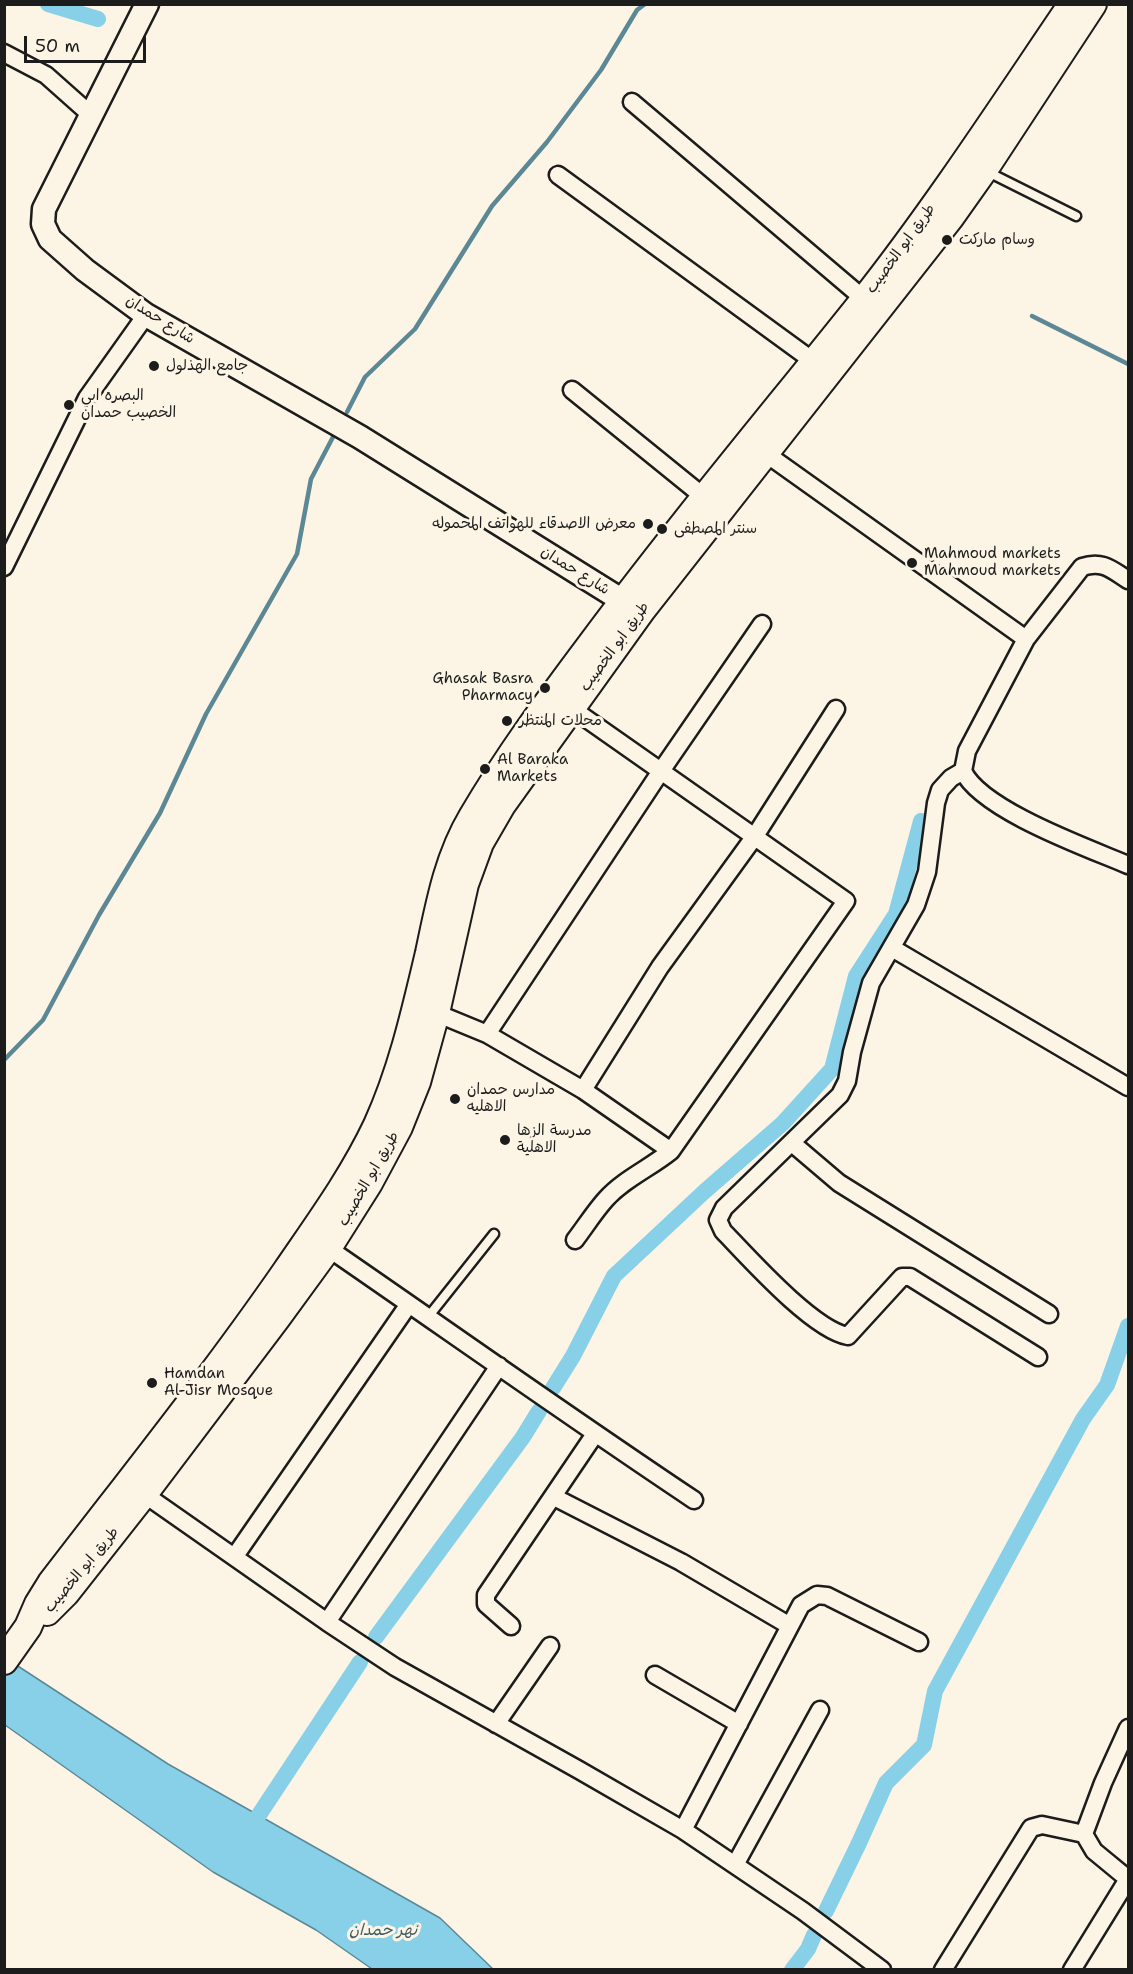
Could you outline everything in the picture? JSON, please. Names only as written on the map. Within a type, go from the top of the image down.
[{"type":"main road","name":"شارع حمدان","points":[[147,4],[44,209],[43,224],[50,239],[85,270],[146,315],[360,436],[623,601]]},
{"type":"main road","name":"طريق ابو الخصيب","points":[[28,1627],[51,1583],[269,1312],[328,1248],[369,1183],[399,1127],[417,1082],[436,1013],[465,884],[480,843],[502,805],[649,600],[927,248],[984,170],[1072,4]]},
{"type":"main road","name":"طريق ابو الخصيب","points":[[28,1627],[66,1593],[144,1494],[269,1312],[364,1151],[386,1105],[408,1041],[443,889],[458,843],[501,771],[623,601],[864,299],[928,213],[1093,4]]},
{"type":"main road","points":[[4,1661],[28,1627]]},
{"type":"street","points":[[4,53],[46,75],[91,115]]},
{"type":"street","points":[[632,102],[864,299]]},
{"type":"street","points":[[558,175],[813,361]]},
{"type":"street","points":[[4,567],[87,398],[146,315]]},
{"type":"street","points":[[572,390],[704,497]]},
{"type":"street","points":[[765,453],[1026,639]]},
{"type":"street","points":[[1128,580],[1105,566],[1094,563],[1082,567],[1026,639],[967,751],[963,771],[972,786],[1019,817],[1128,865]]},
{"type":"street","points":[[487,1034],[661,771],[762,624]]},
{"type":"street","points":[[571,708],[846,901],[671,1151],[606,1198],[575,1240]]},
{"type":"street","points":[[583,1090],[660,967],[755,836],[836,709]]},
{"type":"street","points":[[963,771],[951,778],[940,790],[935,809],[927,872],[916,905],[871,983],[852,1052],[847,1081],[840,1095],[724,1208],[718,1220],[723,1231],[795,1304],[838,1334],[848,1336],[902,1277],[910,1277],[1038,1357]]},
{"type":"street","points":[[892,948],[1128,1087]]},
{"type":"street","points":[[436,1013],[487,1034],[583,1090],[671,1151]]},
{"type":"street","points":[[792,1143],[839,1183],[1049,1314]]},
{"type":"street","points":[[328,1248],[694,1500]]},
{"type":"street","points":[[235,1556],[409,1304]]},
{"type":"street","points":[[327,1622],[499,1366]]},
{"type":"street","points":[[511,1626],[486,1604],[486,1595],[595,1434]]},
{"type":"street","points":[[144,1494],[395,1667],[682,1830],[803,1911],[882,1970]]},
{"type":"street","points":[[554,1497],[681,1562],[790,1626]]},
{"type":"street","points":[[682,1830],[801,1605],[817,1595],[827,1596],[919,1642]]},
{"type":"street","points":[[496,1724],[550,1647]]},
{"type":"street","points":[[655,1675],[738,1724]]},
{"type":"street","points":[[735,1865],[820,1710]]},
{"type":"street","points":[[1084,1834],[1103,1783],[1128,1728]]},
{"type":"street","points":[[943,1970],[1030,1828],[1042,1825],[1084,1834],[1094,1851],[1128,1879],[1072,1970]]},
{"type":"lane","points":[[984,170],[1076,216]]},
{"type":"lane","points":[[428,1317],[494,1234]]},
{"type":"water","name":"نهر حمدان","points":[[4,1657],[168,1764],[440,1918],[493,1969],[372,1969],[316,1930],[213,1872],[5,1725]]},
{"type":"waterway","points":[[48,4],[98,19]]},
{"type":"waterway","points":[[347,412],[365,377],[415,329],[492,206],[547,142],[601,70],[637,10],[645,4]]},
{"type":"waterway","points":[[1032,316],[1128,364]]},
{"type":"waterway","points":[[4,1060],[43,1020],[99,915],[160,813],[206,714],[297,554],[311,479],[333,437]]},
{"type":"waterway","points":[[553,1388],[573,1356],[614,1276],[705,1191],[783,1123],[832,1069],[856,976],[896,914],[921,821]]},
{"type":"waterway","points":[[826,1911],[886,1783],[924,1745],[935,1691],[1083,1419],[1107,1385],[1128,1326]]},
{"type":"waterway","points":[[376,1637],[523,1437],[539,1411]]},
{"type":"waterway","points":[[247,1833],[360,1662]]},
{"type":"waterway","points":[[792,1970],[808,1949],[814,1935]]},
{"type":"place","name":"وسام ماركت","points":[[947,240]]},
{"type":"place","name":"جامع الهذلول","points":[[154,366]]},
{"type":"place","name":"البصره ابي الخصيب حمدان","points":[[69,405]]},
{"type":"place","name":"معرض الاصدقاء للهواتف المحموله","points":[[648,524]]},
{"type":"place","name":"سنتر المصطفى","points":[[662,529]]},
{"type":"place","name":"Mahmoud markets Mahmoud markets","points":[[912,563]]},
{"type":"place","name":"Ghasak Basra Pharmacy","points":[[545,688]]},
{"type":"place","name":"محلات المنتظر","points":[[507,721]]},
{"type":"place","name":"Al Baraka Markets","points":[[485,769]]},
{"type":"place","name":"مدارس حمدان الاهليه","points":[[455,1099]]},
{"type":"place","name":"مدرسة الزها الاهلية","points":[[505,1140]]},
{"type":"place","name":"Hamdan Al-Jisr Mosque","points":[[152,1383]]}]
